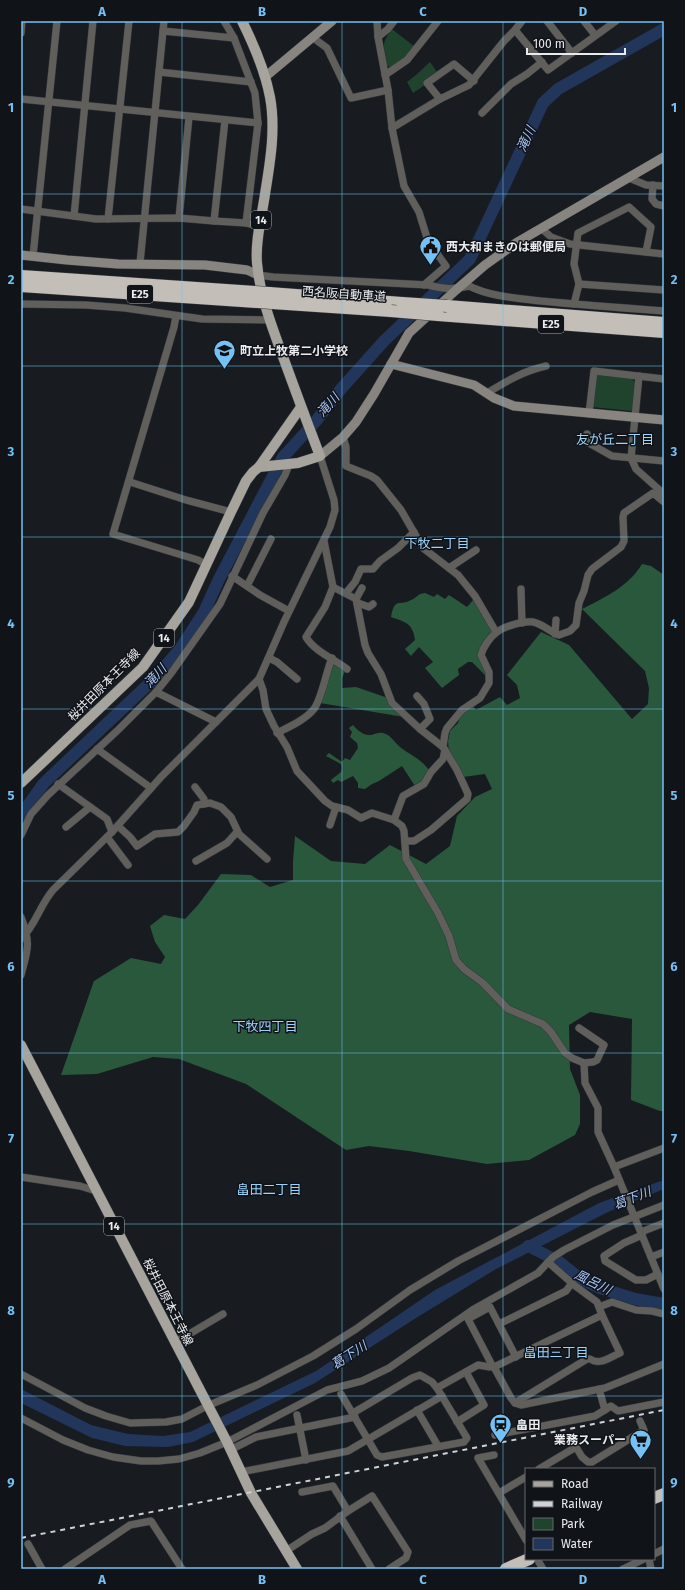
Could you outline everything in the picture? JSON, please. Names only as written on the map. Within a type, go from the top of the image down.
[{"type":"highway","name":"西名阪自動車道","points":[[21,276],[256,297]]},
{"type":"highway","name":"西名阪自動車道","points":[[21,286],[402,303],[664,323]]},
{"type":"highway","name":"西名阪自動車道","points":[[271,298],[438,315],[664,332]]},
{"type":"highway","points":[[506,1569],[526,1560]]},
{"type":"main road","name":"14","points":[[242,21],[265,77],[270,99],[272,128],[270,156],[260,227],[257,261],[258,275],[270,320],[320,456]]},
{"type":"main road","name":"桜井田原本王寺線","points":[[21,783],[143,667],[189,602],[246,481],[263,466],[301,407]]},
{"type":"main road","points":[[263,466],[289,465],[320,456]]},
{"type":"main road","name":"桜井田原本王寺線","points":[[21,1045],[251,1493],[297,1569]]},
{"type":"street","points":[[21,33],[22,21]]},
{"type":"street","points":[[33,256],[58,21]]},
{"type":"street","points":[[74,216],[93,21]]},
{"type":"street","points":[[108,219],[129,21]]},
{"type":"street","points":[[140,263],[164,21]]},
{"type":"street","points":[[224,21],[234,38],[255,93],[258,123],[246,223]]},
{"type":"street","points":[[265,77],[332,21]]},
{"type":"street","points":[[377,21],[378,37],[388,90],[392,128],[404,186],[419,212],[428,241],[446,266],[426,285]]},
{"type":"street","points":[[378,37],[388,29],[394,21]]},
{"type":"street","points":[[385,75],[407,60],[438,21]]},
{"type":"street","points":[[392,128],[440,99],[474,81],[504,40],[522,21]]},
{"type":"street","points":[[547,21],[572,52]]},
{"type":"street","points":[[584,21],[596,35]]},
{"type":"street","points":[[515,30],[548,70],[616,21]]},
{"type":"street","points":[[163,31],[234,38]]},
{"type":"street","points":[[312,37],[327,48],[351,98],[388,90]]},
{"type":"street","points":[[482,113],[511,84],[542,62]]},
{"type":"street","points":[[440,99],[427,83],[454,64],[474,81]]},
{"type":"street","points":[[159,72],[251,82]]},
{"type":"street","points":[[21,99],[258,123]]},
{"type":"street","points":[[179,218],[189,117]]},
{"type":"street","points":[[214,220],[225,120]]},
{"type":"street","points":[[21,939],[27,932],[46,898],[107,838],[151,788],[259,679],[289,612],[324,541],[335,510],[334,500],[320,456],[343,436],[356,422],[366,408],[409,333],[456,290],[495,258],[541,228],[664,157]]},
{"type":"street","points":[[629,178],[646,184],[664,186]]},
{"type":"street","points":[[653,185],[652,199],[656,204],[664,206]]},
{"type":"street","points":[[574,304],[579,284],[574,264],[575,246],[578,233],[629,207],[651,227],[646,252]]},
{"type":"street","points":[[21,209],[96,219],[179,218],[246,223],[260,227]]},
{"type":"street","points":[[541,228],[560,242],[575,246],[664,254]]},
{"type":"street","points":[[21,255],[103,263],[204,265],[247,270],[258,275],[274,277],[426,285],[456,290],[469,286],[475,289],[504,296],[574,304],[664,311]]},
{"type":"street","points":[[579,284],[664,290]]},
{"type":"street","points":[[21,304],[86,305],[125,308],[202,319],[270,320]]},
{"type":"street","points":[[176,316],[130,482],[113,534],[198,560],[207,565]]},
{"type":"street","points":[[391,364],[474,385],[494,398],[514,406],[664,420]]},
{"type":"street","points":[[487,393],[520,374],[546,366]]},
{"type":"street","points":[[589,414],[594,371],[664,378]]},
{"type":"street","points":[[639,376],[631,458],[636,469],[664,494]]},
{"type":"street","points":[[587,434],[587,442],[612,456],[664,461]]},
{"type":"street","points":[[343,436],[346,447],[346,466],[377,480],[401,510],[423,548],[458,575],[475,596],[496,632]]},
{"type":"street","points":[[21,835],[32,814],[58,784],[111,737],[156,692],[215,612],[289,465]]},
{"type":"street","points":[[130,482],[186,500],[231,512]]},
{"type":"street","points":[[394,820],[402,796],[424,784],[430,772],[443,759],[445,733],[447,728],[462,710],[480,698],[489,683],[489,672],[481,655],[482,650],[496,632],[522,623],[533,622],[555,634],[564,634],[576,625],[578,603],[584,591],[588,575],[592,569],[621,547],[624,541],[624,513],[653,493],[664,502]]},
{"type":"street","points":[[346,592],[355,582],[361,569],[370,570],[376,567],[380,561],[398,548],[414,532]]},
{"type":"street","points":[[247,586],[271,539]]},
{"type":"street","points":[[324,541],[333,587],[325,607],[306,637],[316,648],[347,669]]},
{"type":"street","points":[[449,568],[476,550]]},
{"type":"street","points":[[232,576],[289,612]]},
{"type":"street","points":[[333,587],[346,592],[357,601],[369,607],[373,604]]},
{"type":"street","points":[[362,588],[357,601],[365,644],[368,654],[381,674],[390,698],[397,707],[420,729],[444,749],[457,770],[468,797],[431,830],[414,841],[405,841]]},
{"type":"street","points":[[521,589],[522,623]]},
{"type":"street","points":[[555,634],[556,620]]},
{"type":"street","points":[[269,658],[297,679]]},
{"type":"street","points":[[277,733],[299,722],[313,709],[319,699],[332,658]]},
{"type":"street","points":[[259,679],[263,690],[265,706],[277,733],[287,747],[297,770],[324,801],[336,807],[348,810],[361,818],[372,813],[394,820],[402,826],[406,859],[438,913],[449,936],[456,960],[459,964],[483,983],[508,1008],[543,1024],[551,1032],[565,1053],[584,1063],[593,1062],[597,1060],[604,1046],[579,1028]]},
{"type":"street","points":[[156,692],[216,722]]},
{"type":"street","points":[[417,696],[424,704],[430,719],[420,729]]},
{"type":"street","points":[[97,749],[151,788]]},
{"type":"street","points":[[58,784],[107,819],[112,832]]},
{"type":"street","points":[[195,787],[204,799],[204,804]]},
{"type":"street","points":[[118,826],[137,846],[155,834],[178,832],[194,812],[197,805],[216,804],[229,814],[237,832],[267,859]]},
{"type":"street","points":[[66,827],[90,807]]},
{"type":"street","points":[[330,825],[336,807]]},
{"type":"street","points":[[196,861],[227,843],[237,832]]},
{"type":"street","points":[[107,838],[128,865]]},
{"type":"street","points":[[21,917],[27,932],[27,951],[21,975]]},
{"type":"street","points":[[584,1063],[585,1084],[598,1108],[598,1132],[664,1286]]},
{"type":"street","points":[[614,1167],[664,1148]]},
{"type":"street","points":[[21,1177],[80,1186],[96,1191]]},
{"type":"street","points":[[21,1374],[85,1408],[130,1423],[160,1423],[182,1419],[207,1406],[257,1385],[313,1356],[356,1329],[410,1290],[458,1261],[592,1192],[619,1180]]},
{"type":"street","points":[[228,1446],[327,1390],[362,1381],[389,1368],[474,1309],[538,1273],[548,1262],[564,1250],[613,1225],[664,1205]]},
{"type":"street","points":[[658,1274],[646,1280],[636,1280],[604,1261],[604,1256],[642,1233],[664,1223]]},
{"type":"street","points":[[651,1257],[664,1252]]},
{"type":"street","points":[[515,1403],[587,1359],[590,1358],[595,1362],[600,1363],[620,1352],[597,1302],[593,1297],[572,1283],[548,1262]]},
{"type":"street","points":[[499,1324],[562,1294],[572,1283]]},
{"type":"street","points":[[599,1307],[612,1302],[636,1310],[652,1311],[664,1314]]},
{"type":"street","points":[[516,1357],[490,1306],[468,1319],[493,1367],[515,1403],[521,1405],[600,1389],[664,1364]]},
{"type":"street","points":[[174,1343],[223,1314]]},
{"type":"street","points":[[437,1388],[478,1365],[493,1367],[602,1315]]},
{"type":"street","points":[[457,1422],[484,1405],[466,1372]]},
{"type":"street","points":[[21,1418],[63,1440],[88,1450],[113,1457],[141,1461],[179,1459],[256,1437],[354,1415],[416,1376],[424,1376],[437,1388],[467,1438],[464,1442],[382,1457],[377,1454],[354,1415],[341,1394]]},
{"type":"street","points":[[600,1389],[605,1410]]},
{"type":"street","points":[[241,1472],[348,1451],[442,1396]]},
{"type":"street","points":[[495,1435],[595,1416],[611,1406],[618,1411],[664,1402]]},
{"type":"street","points":[[417,1410],[438,1446]]},
{"type":"street","points":[[297,1415],[306,1460]]},
{"type":"street","points":[[541,1468],[576,1447],[582,1457],[588,1462],[592,1462],[644,1430],[640,1421]]},
{"type":"street","points":[[494,1455],[478,1458],[525,1538]]},
{"type":"street","points":[[499,1494],[525,1478]]},
{"type":"street","points":[[302,1492],[333,1486],[348,1511]]},
{"type":"street","points":[[286,1551],[312,1534],[325,1528],[340,1516],[372,1496],[408,1552],[406,1558],[389,1569]]},
{"type":"street","points":[[340,1516],[372,1569]]},
{"type":"street","points":[[64,1569],[130,1525],[151,1521],[182,1569]]},
{"type":"street","points":[[28,1544],[42,1569]]},
{"type":"street","points":[[655,1554],[664,1549]]},
{"type":"street","points":[[538,1560],[543,1569]]},
{"type":"street","points":[[623,1569],[642,1560]]},
{"type":"green space","points":[[392,29],[415,47],[405,58],[391,67],[387,66],[384,43]]},
{"type":"green space","points":[[430,62],[437,72],[425,85],[413,93],[407,82]]},
{"type":"green space","points":[[595,373],[629,376],[636,383],[632,411],[592,407]]},
{"type":"green space","points":[[642,564],[651,566],[664,575],[664,1111],[660,1111],[631,1100],[632,1019],[590,1012],[569,1025],[570,1069],[580,1095],[580,1124],[575,1135],[529,1160],[487,1164],[369,1146],[346,1150],[246,1084],[179,1059],[153,1057],[97,1074],[61,1075],[94,981],[131,958],[161,964],[165,957],[155,942],[150,926],[164,915],[185,919],[198,905],[221,874],[251,875],[270,887],[293,880],[295,836],[331,861],[365,864],[390,845],[426,864],[450,846],[457,816],[475,797],[492,789],[485,774],[463,777],[449,753],[448,741],[450,731],[458,723],[461,714],[473,706],[476,710],[500,697],[507,705],[520,698],[517,685],[507,675],[541,632],[569,645],[632,719],[648,704],[649,688],[645,671],[582,609],[607,596],[623,585],[637,572]]},
{"type":"green space","points":[[425,593],[434,597],[437,594],[445,599],[449,595],[467,607],[474,599],[494,632],[479,653],[487,677],[472,662],[468,662],[458,669],[459,675],[442,688],[425,668],[433,662],[419,647],[411,656],[405,649],[415,640],[414,634],[408,624],[391,617],[394,606],[398,603],[407,602],[420,594]]},
{"type":"green space","points":[[333,661],[345,671],[342,678],[342,688],[356,687],[388,698],[404,717],[320,703]]},
{"type":"green space","points":[[353,725],[366,735],[381,733],[388,735],[400,747],[426,766],[429,770],[424,780],[415,786],[402,766],[365,789],[358,788],[358,783],[353,776],[341,782],[338,780],[333,783],[331,780],[341,772],[341,764],[326,756],[329,753],[342,762],[345,758],[350,760],[358,748],[357,743],[350,737],[352,732],[349,728]]},
{"type":"water","name":"葛下川","points":[[664,1180],[664,1189],[608,1212],[496,1269],[315,1383],[193,1442],[168,1447],[125,1446],[92,1438],[21,1403],[21,1389],[91,1425],[128,1434],[163,1436],[190,1432],[316,1371],[435,1290],[599,1203]]},
{"type":"waterway","name":"滝川","points":[[21,815],[44,783],[157,676],[180,649],[204,612],[219,579],[283,457],[316,421],[341,389],[384,341],[470,259],[543,103],[558,89],[664,29]]},
{"type":"waterway","name":"風呂川","points":[[528,1246],[558,1261],[579,1278],[600,1288],[635,1299],[664,1304]]},
{"type":"railway","points":[[21,1538],[664,1410]]},
{"type":"place","name":"西大和まきのは郵便局","points":[[431,266]]},
{"type":"place","name":"町立上牧第二小学校","points":[[224,370]]},
{"type":"place","name":"畠田","points":[[500,1444]]},
{"type":"place","name":"業務スーパー","points":[[641,1460]]},
{"type":"district","name":"友が丘二丁目","points":[[615,439]]},
{"type":"district","name":"下牧二丁目","points":[[437,543]]},
{"type":"district","name":"下牧四丁目","points":[[265,1026]]},
{"type":"district","name":"畠田二丁目","points":[[269,1189]]},
{"type":"district","name":"畠田三丁目","points":[[556,1352]]}]
